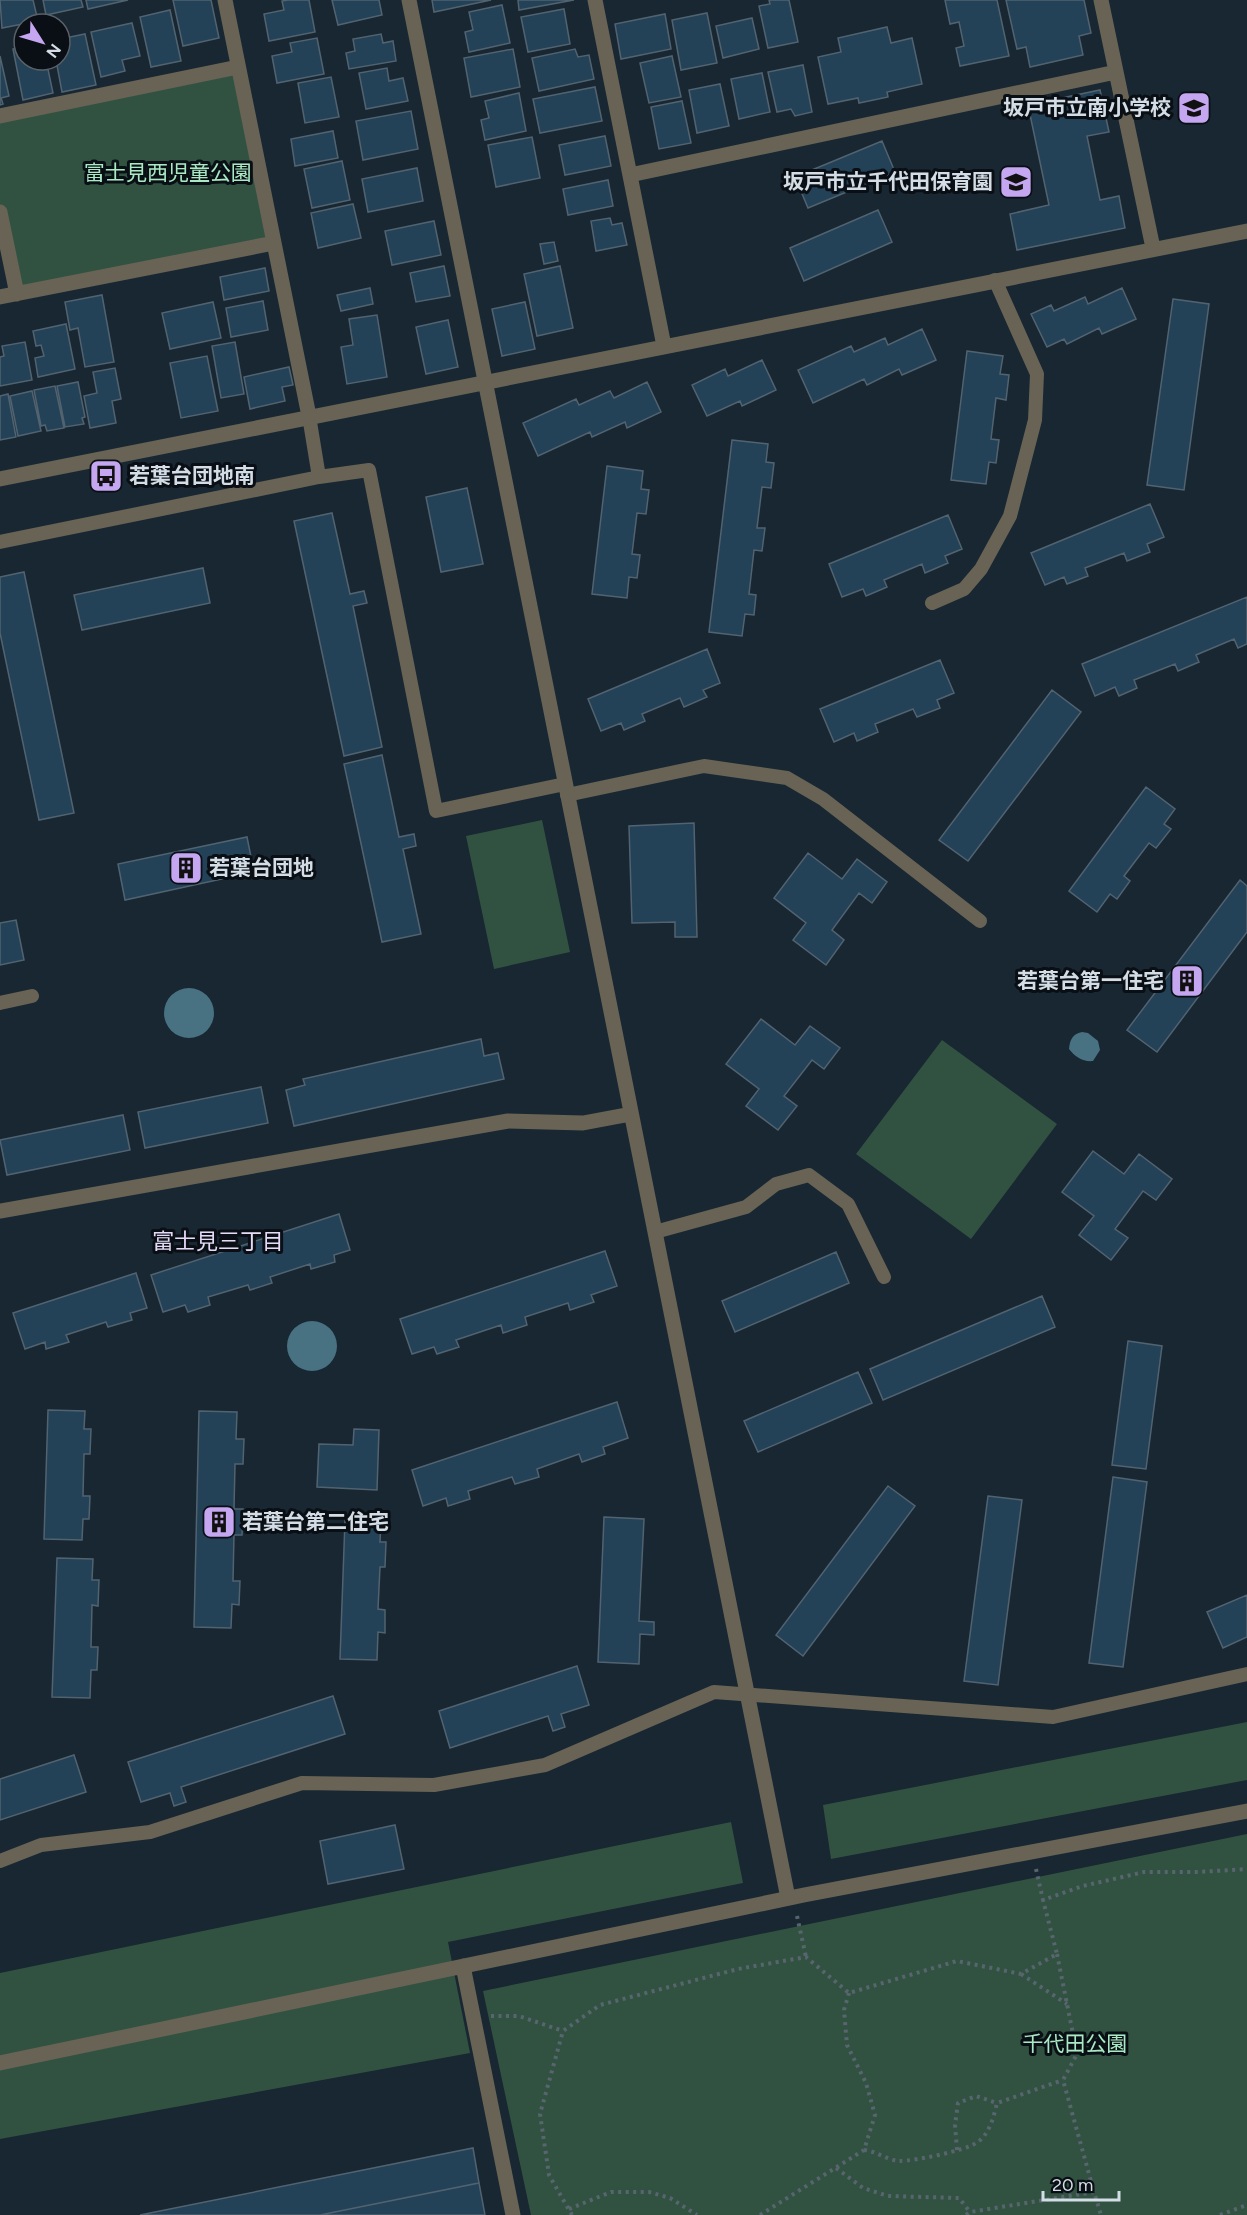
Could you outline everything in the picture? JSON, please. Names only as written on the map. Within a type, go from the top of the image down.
[{"type":"street","points":[[225,0],[309,416]]},
{"type":"street","points":[[409,0],[747,1695],[791,1898]]},
{"type":"street","points":[[1101,0],[1153,248]]},
{"type":"street","points":[[599,1],[664,346]]},
{"type":"street","points":[[0,116],[238,68]]},
{"type":"street","points":[[630,175],[1116,72]]},
{"type":"street","points":[[0,212],[17,294]]},
{"type":"street","points":[[0,479],[1247,231]]},
{"type":"street","points":[[0,297],[274,243]]},
{"type":"street","points":[[0,1210],[508,1121],[584,1123],[631,1114]]},
{"type":"street","points":[[0,2063],[791,1898],[1247,1811]]},
{"type":"street","points":[[463,1966],[513,2215]]},
{"type":"lane","points":[[932,603],[964,589],[981,569],[1010,516],[1035,420],[1037,374],[995,280]]},
{"type":"lane","points":[[309,416],[319,477]]},
{"type":"lane","points":[[0,542],[319,477],[369,470],[436,811],[704,766],[787,778],[823,799],[980,921]]},
{"type":"lane","points":[[0,1003],[32,996]]},
{"type":"lane","points":[[655,1232],[746,1207],[776,1185],[809,1176],[848,1204],[884,1276]]},
{"type":"lane","points":[[0,1861],[41,1845],[150,1832],[302,1783],[434,1785],[545,1765],[714,1692],[1053,1716],[1247,1674]]},
{"type":"path","points":[[957,2150],[955,2126],[958,2103],[976,2096],[997,2103],[1063,2080],[1077,2054],[1057,1954],[1032,1852]]},
{"type":"path","points":[[1043,1900],[1083,1886],[1144,1872],[1247,1869]]},
{"type":"path","points":[[791,1898],[806,1957],[849,1993]]},
{"type":"path","points":[[1021,1974],[1057,1954]]},
{"type":"path","points":[[572,2215],[549,2175],[540,2114],[563,2031],[600,2005],[738,1969],[806,1957]]},
{"type":"path","points":[[849,1993],[957,1961],[1021,1974],[1067,2004]]},
{"type":"path","points":[[849,1993],[844,2010],[847,2045],[866,2083],[875,2115],[864,2150]]},
{"type":"path","points":[[474,2017],[519,2016],[563,2031]]},
{"type":"path","points":[[1063,2080],[1101,2215]]},
{"type":"path","points":[[760,2215],[864,2150],[874,2151],[898,2161],[957,2150],[978,2143],[992,2123],[997,2103]]},
{"type":"path","points":[[836,2168],[863,2188],[888,2196],[959,2198],[968,2213],[1094,2192]]},
{"type":"path","points":[[568,2209],[611,2192],[649,2192],[670,2198],[697,2215]]},
{"type":"path","points":[[1220,2215],[1247,2205]]},
{"type":"green space","name":"富士見西児童公園","points":[[238,67],[274,243],[17,294],[0,212],[0,116]]},
{"type":"green space","points":[[542,820],[570,952],[494,969],[466,836]]},
{"type":"green space","points":[[942,1040],[1057,1124],[971,1239],[856,1154]]},
{"type":"green space","points":[[1247,1722],[1247,1780],[831,1859],[823,1805]]},
{"type":"green space","points":[[731,1822],[743,1883],[448,1942],[470,2053],[0,2139],[0,1973]]},
{"type":"green space","name":"千代田公園","points":[[1247,1834],[1247,2215],[531,2215],[483,1991]]},
{"type":"water","points":[[184,988],[194,988],[207,995],[214,1008],[214,1018],[207,1031],[194,1038],[184,1038],[175,1034],[168,1027],[164,1018],[164,1008],[168,999],[175,992]]},
{"type":"water","points":[[1082,1032],[1088,1033],[1098,1041],[1100,1050],[1093,1061],[1080,1058],[1069,1049],[1072,1038]]},
{"type":"water","points":[[307,1321],[317,1321],[330,1328],[337,1341],[337,1351],[330,1364],[317,1371],[307,1371],[298,1367],[291,1360],[287,1351],[287,1341],[291,1332],[298,1325]]},
{"type":"building","points":[[0,0],[33,0],[36,12],[12,12],[12,26],[2,28]]},
{"type":"building","points":[[43,0],[81,0],[83,7],[60,12],[45,12]]},
{"type":"building","points":[[86,0],[128,0],[88,9]]},
{"type":"building","points":[[173,0],[211,0],[219,38],[183,46]]},
{"type":"building","points":[[309,0],[315,32],[269,41],[264,14],[284,10],[282,1]]},
{"type":"building","points":[[332,0],[379,0],[382,15],[338,25]]},
{"type":"building","points":[[432,0],[491,0],[434,12]]},
{"type":"building","points":[[518,0],[574,0],[519,10]]},
{"type":"building","points":[[769,0],[789,0],[798,42],[768,48],[759,6],[770,4]]},
{"type":"building","points":[[945,0],[997,0],[1009,56],[960,66],[956,48],[964,46],[959,22],[950,24]]},
{"type":"building","points":[[1006,0],[1084,0],[1091,33],[1079,36],[1083,55],[1030,67],[1026,47],[1017,49]]},
{"type":"building","points":[[502,5],[510,43],[469,52],[465,32],[473,30],[469,12]]},
{"type":"building","points":[[564,9],[570,44],[528,52],[521,17]]},
{"type":"building","points":[[170,10],[181,61],[151,67],[140,17]]},
{"type":"building","points":[[707,13],[717,63],[681,70],[672,20]]},
{"type":"building","points":[[665,14],[671,49],[621,59],[615,24]]},
{"type":"building","points":[[752,18],[759,49],[723,58],[716,26]]},
{"type":"building","points":[[132,23],[140,56],[122,60],[125,71],[101,77],[91,32]]},
{"type":"building","points":[[887,27],[891,43],[912,38],[922,84],[887,92],[888,97],[859,103],[858,98],[828,104],[818,57],[841,52],[838,38]]},
{"type":"building","points":[[85,34],[96,85],[62,92],[58,72],[72,72],[72,37]]},
{"type":"building","points":[[381,34],[383,43],[393,41],[396,61],[349,69],[346,53],[355,51],[353,39]]},
{"type":"building","points":[[317,38],[324,74],[277,83],[272,56],[292,52],[290,43]]},
{"type":"building","points":[[513,49],[520,87],[471,97],[464,58]]},
{"type":"building","points":[[575,49],[578,57],[589,55],[594,79],[539,91],[532,58]]},
{"type":"building","points":[[0,56],[9,96],[1,98],[3,104],[0,105]]},
{"type":"building","points":[[672,56],[681,97],[649,103],[640,63]]},
{"type":"building","points":[[803,65],[812,112],[795,116],[791,109],[777,112],[768,72]]},
{"type":"building","points":[[387,68],[389,81],[403,78],[408,101],[366,109],[359,73]]},
{"type":"building","points":[[18,72],[49,72],[53,93],[23,100]]},
{"type":"building","points":[[762,73],[770,112],[739,119],[731,79]]},
{"type":"building","points":[[331,77],[339,117],[305,123],[298,83]]},
{"type":"building","points":[[720,84],[729,126],[697,133],[689,90]]},
{"type":"building","points":[[595,87],[602,121],[540,133],[533,99]]},
{"type":"building","points":[[1100,90],[1109,132],[1087,136],[1100,200],[1119,196],[1125,228],[1017,250],[1010,214],[1049,205],[1028,105]]},
{"type":"building","points":[[519,93],[526,131],[485,140],[481,120],[489,118],[485,101]]},
{"type":"building","points":[[682,101],[691,143],[659,149],[651,107]]},
{"type":"building","points":[[411,111],[418,149],[363,160],[356,121]]},
{"type":"building","points":[[333,131],[338,158],[295,166],[291,139]]},
{"type":"building","points":[[605,136],[611,166],[565,175],[559,145]]},
{"type":"building","points":[[532,137],[540,178],[496,187],[488,145]]},
{"type":"building","points":[[882,141],[895,172],[808,208],[795,177]]},
{"type":"building","points":[[342,161],[350,200],[312,208],[304,169]]},
{"type":"building","points":[[417,168],[423,201],[368,212],[362,179]]},
{"type":"building","points":[[608,180],[613,206],[568,215],[563,189]]},
{"type":"building","points":[[353,204],[361,238],[318,248],[311,213]]},
{"type":"building","points":[[878,210],[892,242],[804,281],[790,248]]},
{"type":"building","points":[[610,218],[612,225],[622,223],[627,245],[596,251],[591,221]]},
{"type":"building","points":[[434,221],[441,255],[392,265],[385,231]]},
{"type":"building","points":[[554,242],[558,261],[544,264],[540,244]]},
{"type":"building","points":[[444,266],[450,296],[416,302],[410,273]]},
{"type":"building","points":[[560,266],[573,328],[537,336],[524,274]]},
{"type":"building","points":[[265,268],[269,291],[224,300],[220,277]]},
{"type":"building","points":[[370,288],[373,304],[341,311],[337,295]]},
{"type":"building","points":[[1122,288],[1136,319],[1102,334],[1099,328],[1067,344],[1064,339],[1047,347],[1031,314],[1051,305],[1054,311],[1085,297],[1088,304]]},
{"type":"building","points":[[102,295],[114,362],[85,367],[78,328],[70,330],[65,302]]},
{"type":"building","points":[[1173,299],[1209,304],[1184,490],[1147,485]]},
{"type":"building","points":[[263,301],[268,330],[231,337],[226,308]]},
{"type":"building","points":[[213,302],[221,338],[170,349],[162,313]]},
{"type":"building","points":[[525,302],[535,349],[502,356],[492,309]]},
{"type":"building","points":[[377,315],[387,377],[347,384],[341,347],[353,345],[349,319]]},
{"type":"building","points":[[448,320],[458,367],[426,374],[416,327]]},
{"type":"building","points":[[66,324],[75,369],[38,377],[35,358],[44,356],[41,345],[36,346],[33,331]]},
{"type":"building","points":[[922,329],[936,360],[902,375],[899,369],[867,385],[864,379],[813,403],[798,370],[851,346],[854,352],[885,338],[888,345]]},
{"type":"building","points":[[25,342],[32,380],[0,386],[0,357],[4,356],[2,346]]},
{"type":"building","points":[[235,342],[244,394],[221,398],[212,346]]},
{"type":"building","points":[[967,351],[1003,356],[1000,374],[1009,375],[1006,400],[996,398],[991,439],[999,440],[996,463],[989,462],[986,484],[951,480]]},
{"type":"building","points":[[207,356],[218,411],[181,418],[170,363]]},
{"type":"building","points":[[762,360],[776,390],[742,406],[740,401],[707,416],[692,385],[725,369],[728,376]]},
{"type":"building","points":[[289,367],[293,385],[282,387],[285,401],[250,409],[244,377]]},
{"type":"building","points":[[115,368],[121,399],[112,401],[116,423],[90,428],[84,396],[97,393],[93,372]]},
{"type":"building","points":[[78,382],[85,417],[82,418],[84,424],[65,427],[57,386]]},
{"type":"building","points":[[647,382],[661,412],[627,428],[625,422],[592,437],[590,432],[538,456],[523,423],[576,399],[579,405],[610,391],[614,398]]},
{"type":"building","points":[[55,386],[64,428],[47,431],[45,425],[41,426],[34,390]]},
{"type":"building","points":[[32,391],[41,431],[18,436],[10,396]]},
{"type":"building","points":[[8,394],[16,437],[0,440],[0,396]]},
{"type":"building","points":[[732,440],[768,444],[766,462],[774,463],[771,488],[762,487],[757,528],[765,528],[762,551],[754,550],[749,594],[756,595],[754,615],[745,614],[742,636],[709,632]]},
{"type":"building","points":[[607,466],[643,471],[641,489],[649,490],[646,514],[637,513],[632,554],[640,555],[637,578],[629,577],[627,598],[592,594]]},
{"type":"building","points":[[467,488],[483,564],[441,572],[426,497]]},
{"type":"building","points":[[1150,504],[1164,537],[1147,544],[1150,552],[1127,561],[1124,553],[1085,568],[1088,576],[1067,584],[1064,577],[1045,585],[1031,553]]},
{"type":"building","points":[[332,513],[350,594],[364,591],[367,603],[353,606],[382,747],[344,756],[294,521]]},
{"type":"building","points":[[948,515],[962,549],[945,556],[948,563],[925,573],[922,564],[884,580],[887,587],[866,596],[863,589],[842,597],[829,564]]},
{"type":"building","points":[[203,568],[210,603],[82,630],[74,595]]},
{"type":"building","points":[[24,572],[74,813],[39,820],[0,633],[0,577]]},
{"type":"building","points":[[1247,597],[1247,644],[1238,648],[1234,639],[1196,655],[1199,662],[1178,671],[1175,664],[1134,680],[1137,688],[1119,696],[1115,687],[1095,696],[1082,664]]},
{"type":"building","points":[[707,649],[720,683],[703,690],[707,697],[684,707],[680,698],[642,714],[645,721],[624,730],[621,723],[601,731],[588,699]]},
{"type":"building","points":[[940,660],[954,693],[937,700],[940,708],[917,717],[913,709],[875,724],[878,732],[857,741],[854,733],[834,742],[820,709]]},
{"type":"building","points":[[1052,690],[1081,712],[968,861],[939,840]]},
{"type":"building","points":[[382,755],[399,837],[414,834],[416,846],[403,849],[421,934],[382,942],[344,764]]},
{"type":"building","points":[[1146,787],[1175,809],[1164,824],[1171,829],[1156,848],[1149,843],[1124,876],[1130,881],[1117,899],[1110,894],[1097,912],[1069,891]]},
{"type":"building","points":[[694,823],[697,937],[675,937],[675,922],[632,923],[629,826]]},
{"type":"building","name":"若葉台団地","points":[[247,837],[254,872],[125,900],[118,864]]},
{"type":"building","points":[[808,853],[842,879],[857,859],[887,882],[872,903],[859,893],[832,930],[844,940],[826,965],[793,940],[806,923],[774,898]]},
{"type":"building","name":"若葉台第一住宅","points":[[1240,880],[1247,886],[1247,932],[1157,1052],[1127,1030]]},
{"type":"building","points":[[16,920],[24,960],[0,965],[0,923]]},
{"type":"building","points":[[761,1019],[795,1045],[810,1026],[840,1048],[824,1069],[812,1060],[784,1096],[797,1106],[778,1130],[746,1106],[759,1089],[726,1064]]},
{"type":"building","points":[[481,1039],[484,1056],[498,1053],[504,1079],[294,1126],[286,1090],[305,1085],[303,1079]]},
{"type":"building","points":[[261,1087],[268,1123],[145,1148],[138,1112]]},
{"type":"building","points":[[123,1115],[130,1150],[7,1175],[0,1140]]},
{"type":"building","points":[[1093,1151],[1124,1174],[1139,1154],[1172,1179],[1156,1200],[1143,1191],[1115,1229],[1128,1238],[1111,1260],[1079,1235],[1094,1216],[1062,1192]]},
{"type":"building","points":[[339,1214],[350,1250],[334,1255],[335,1262],[311,1269],[310,1264],[270,1277],[272,1283],[250,1290],[248,1285],[208,1297],[210,1305],[188,1312],[185,1305],[163,1312],[151,1275]]},
{"type":"building","points":[[605,1251],[617,1286],[591,1295],[594,1302],[570,1310],[568,1303],[525,1317],[527,1325],[503,1333],[501,1325],[456,1340],[459,1347],[437,1354],[434,1347],[412,1354],[400,1319]]},
{"type":"building","points":[[836,1252],[849,1283],[735,1332],[722,1301]]},
{"type":"building","points":[[136,1273],[147,1308],[130,1313],[132,1320],[108,1327],[106,1322],[66,1335],[69,1342],[46,1349],[45,1342],[25,1349],[13,1313]]},
{"type":"building","points":[[1042,1296],[1055,1327],[883,1400],[870,1369]]},
{"type":"building","points":[[1128,1341],[1162,1346],[1146,1469],[1112,1465]]},
{"type":"building","points":[[858,1372],[872,1403],[758,1452],[744,1421]]},
{"type":"building","points":[[617,1402],[628,1438],[603,1447],[605,1454],[582,1462],[579,1454],[537,1469],[539,1477],[515,1484],[512,1477],[468,1491],[470,1499],[448,1506],[446,1498],[423,1506],[412,1470]]},
{"type":"building","points":[[48,1410],[85,1411],[84,1429],[91,1429],[90,1454],[84,1454],[83,1496],[90,1496],[89,1519],[83,1519],[82,1540],[44,1539]]},
{"type":"building","name":"若葉台第二住宅","points":[[199,1411],[237,1412],[236,1439],[244,1439],[243,1464],[235,1464],[234,1509],[243,1509],[242,1535],[234,1535],[233,1581],[240,1581],[239,1605],[232,1604],[231,1628],[194,1627]]},
{"type":"building","points":[[354,1429],[379,1430],[377,1490],[317,1487],[319,1444],[353,1445]]},
{"type":"building","points":[[1113,1477],[1147,1482],[1123,1667],[1089,1663]]},
{"type":"building","points":[[888,1486],[915,1506],[803,1656],[776,1635]]},
{"type":"building","points":[[988,1496],[1022,1500],[998,1685],[964,1681]]},
{"type":"building","points":[[604,1517],[644,1519],[639,1621],[654,1622],[654,1635],[640,1634],[639,1664],[598,1662]]},
{"type":"building","points":[[345,1520],[381,1521],[380,1542],[386,1542],[385,1567],[380,1567],[378,1609],[385,1610],[385,1633],[378,1632],[377,1660],[340,1659]]},
{"type":"building","points":[[57,1558],[93,1559],[92,1580],[99,1580],[98,1606],[92,1605],[91,1647],[98,1647],[97,1670],[91,1670],[90,1698],[52,1697]]},
{"type":"building","points":[[1247,1595],[1247,1637],[1223,1648],[1207,1612]]},
{"type":"building","points":[[577,1666],[589,1705],[561,1714],[565,1727],[553,1731],[548,1716],[450,1748],[439,1711]]},
{"type":"building","points":[[333,1696],[345,1734],[181,1787],[186,1802],[174,1806],[170,1793],[141,1802],[128,1762]]},
{"type":"building","points":[[74,1755],[86,1792],[0,1820],[0,1779]]},
{"type":"building","points":[[395,1825],[404,1869],[328,1884],[320,1841]]},
{"type":"building","points":[[473,2148],[479,2183],[320,2215],[140,2215]]},
{"type":"building","points":[[479,2183],[485,2215],[320,2215]]},
{"type":"place","name":"坂戸市立南小学校","points":[[1194,108]]},
{"type":"place","name":"坂戸市立千代田保育園","points":[[1016,182]]},
{"type":"place","name":"若葉台団地南","points":[[106,476]]},
{"type":"place","name":"若葉台団地","points":[[186,868]]},
{"type":"place","name":"若葉台第一住宅","points":[[1187,981]]},
{"type":"place","name":"若葉台第二住宅","points":[[219,1522]]},
{"type":"district","name":"富士見三丁目","points":[[218,1241]]}]
